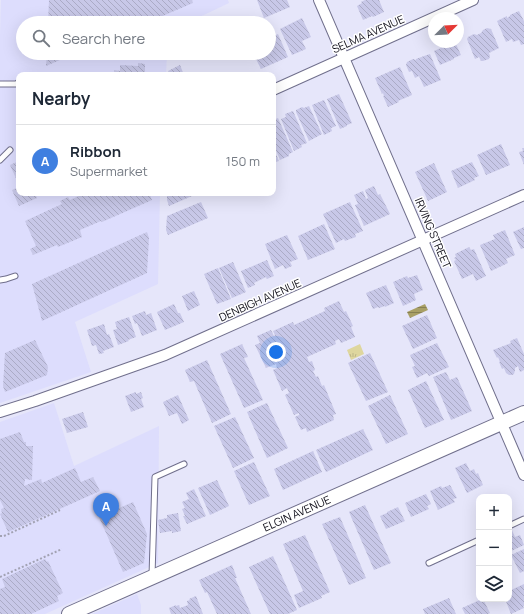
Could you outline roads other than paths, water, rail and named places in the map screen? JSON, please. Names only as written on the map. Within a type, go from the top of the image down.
[{"type":"street","name":"IRVING STREET","points":[[319,0],[524,475]]},
{"type":"street","name":"SELMA AVENUE","points":[[276,89],[473,0]]},
{"type":"street","name":"DENBIGH AVENUE","points":[[0,412],[165,355],[524,196]]},
{"type":"street","name":"ELGIN AVENUE","points":[[69,614],[524,413]]},
{"type":"lane","points":[[0,84],[16,84]]},
{"type":"lane","points":[[0,160],[10,150]]},
{"type":"lane","points":[[0,280],[15,276]]},
{"type":"lane","points":[[152,577],[155,477],[184,464]]},
{"type":"lane","points":[[512,525],[524,519]]},
{"type":"lane","points":[[429,563],[476,541]]},
{"type":"place","name":"Ribbon","points":[[106,526]]}]
